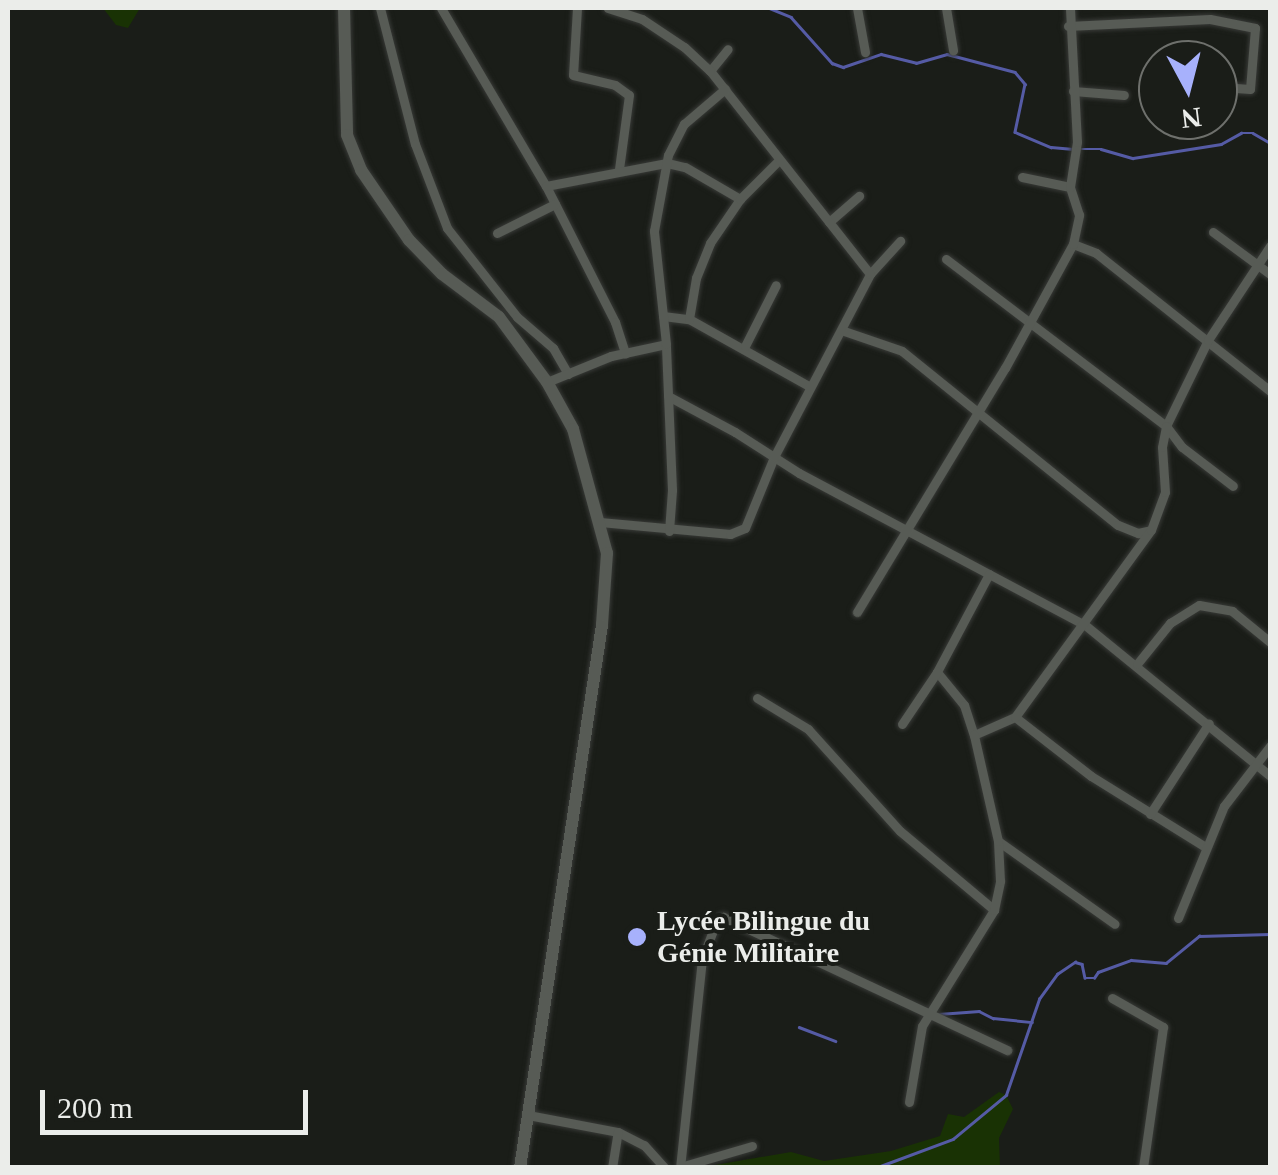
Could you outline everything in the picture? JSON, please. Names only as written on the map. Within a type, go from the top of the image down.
[{"type":"main road","points":[[344,8],[347,136],[361,170],[409,240],[442,274],[499,317],[548,382],[573,428],[600,522],[608,584],[520,1168]]},
{"type":"street","points":[[380,8],[414,144],[447,228],[517,317],[553,348],[568,374]]},
{"type":"street","points":[[442,8],[556,204],[625,352]]},
{"type":"street","points":[[577,8],[573,75],[615,84],[628,95],[618,168]]},
{"type":"street","points":[[608,8],[642,18],[710,71],[870,274]]},
{"type":"street","points":[[857,8],[865,52]]},
{"type":"street","points":[[946,8],[953,50]]},
{"type":"street","points":[[857,612],[979,412],[1072,244],[1079,215],[1070,187],[1077,142],[1070,8]]},
{"type":"street","points":[[1068,26],[1210,19],[1255,28],[1250,89],[1238,89]]},
{"type":"street","points":[[710,71],[728,48]]},
{"type":"street","points":[[669,531],[672,490],[666,344],[654,231],[667,162],[684,124],[725,90]]},
{"type":"street","points":[[1073,91],[1124,95]]},
{"type":"street","points":[[689,319],[696,278],[710,243],[740,199],[779,160]]},
{"type":"street","points":[[546,186],[618,168],[667,162],[694,172],[740,199]]},
{"type":"street","points":[[1022,177],[1070,187]]},
{"type":"street","points":[[829,222],[859,196]]},
{"type":"street","points":[[497,233],[556,204]]},
{"type":"street","points":[[1213,232],[1270,274]]},
{"type":"street","points":[[600,522],[669,531],[739,532],[809,386],[844,331],[870,274],[900,241]]},
{"type":"street","points":[[1072,244],[1096,253],[1270,392]]},
{"type":"street","points":[[974,735],[1015,717],[1152,530],[1165,492],[1162,447],[1166,426],[1208,340],[1260,267],[1270,246]]},
{"type":"street","points":[[946,259],[1166,426],[1182,447],[1233,486]]},
{"type":"street","points":[[745,346],[776,286]]},
{"type":"street","points":[[664,316],[689,319],[745,346],[809,386]]},
{"type":"street","points":[[844,331],[902,350],[1118,525],[1138,533],[1152,530]]},
{"type":"street","points":[[548,382],[625,352],[666,344]]},
{"type":"street","points":[[668,396],[1085,625],[1209,722],[1270,776]]},
{"type":"street","points":[[902,724],[937,672],[990,574]]},
{"type":"street","points":[[1137,664],[1170,623],[1198,604],[1232,611],[1266,639],[1270,624]]},
{"type":"street","points":[[909,1102],[922,1026],[994,910],[1002,865],[964,705],[937,672]]},
{"type":"street","points":[[757,698],[808,728],[905,837],[994,910]]},
{"type":"street","points":[[1015,717],[1150,814],[1204,846]]},
{"type":"street","points":[[1150,814],[1209,722]]},
{"type":"street","points":[[1178,918],[1204,846],[1224,806],[1270,746]]},
{"type":"street","points":[[998,842],[1115,924]]},
{"type":"street","points":[[752,1146],[680,1167],[696,998],[702,959],[717,920],[730,917],[1007,1050]]},
{"type":"street","points":[[1112,998],[1164,1027],[1143,1168]]},
{"type":"street","points":[[528,1115],[618,1132],[644,1145],[665,1168]]},
{"type":"street","points":[[612,1168],[618,1132]]},
{"type":"green space","points":[[103,8],[140,8],[128,28],[116,25]]},
{"type":"green space","points":[[999,1092],[1006,1095],[1013,1109],[999,1138],[1000,1167],[703,1167],[791,1152],[824,1161],[891,1151],[940,1136],[948,1114],[964,1117]]},
{"type":"waterway","points":[[769,8],[791,17],[832,63],[843,67],[881,54],[916,63],[947,54],[1015,72],[1025,84],[1015,132],[1051,147],[1073,149]]},
{"type":"waterway","points":[[1081,149],[1101,149],[1133,158],[1221,144],[1241,133],[1253,133],[1270,143]]},
{"type":"waterway","points":[[875,1168],[953,1139],[1006,1095],[1039,999],[1057,974],[1075,962],[1082,964],[1085,978],[1094,978],[1098,972],[1131,960],[1166,963],[1199,936],[1270,934]]},
{"type":"waterway","points":[[939,1014],[979,1011],[993,1018],[1032,1022]]},
{"type":"waterway","points":[[799,1027],[835,1041]]},
{"type":"place","name":"Lycée Bilingue du Génie Militaire","points":[[637,937]]}]
